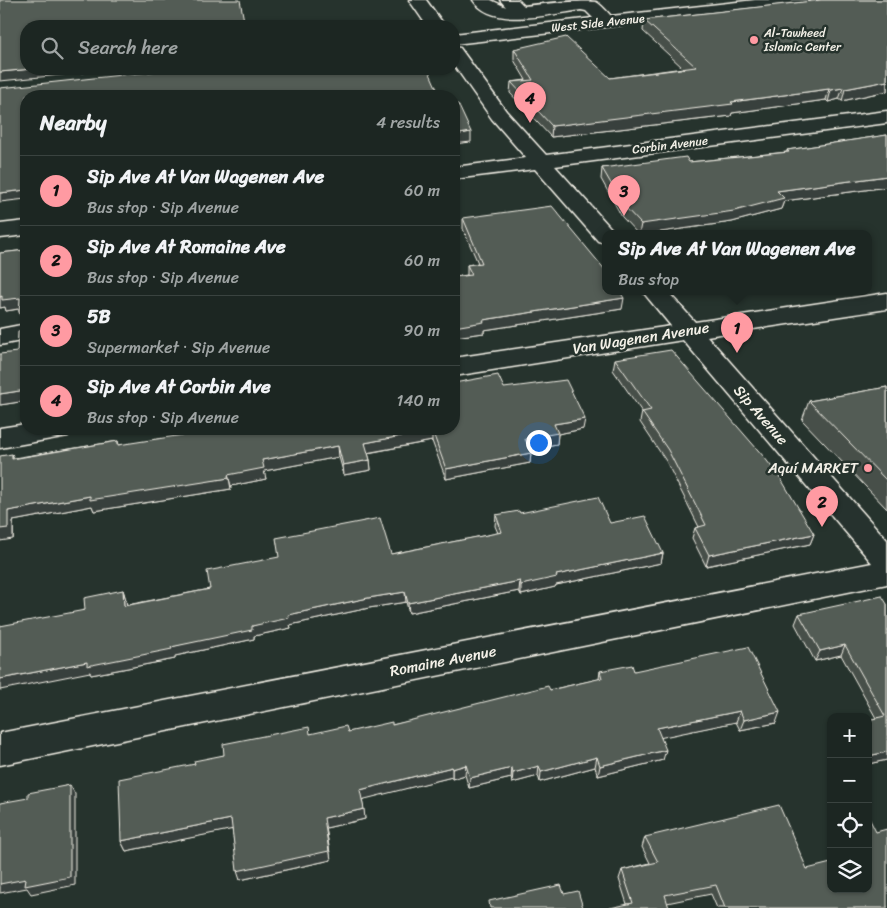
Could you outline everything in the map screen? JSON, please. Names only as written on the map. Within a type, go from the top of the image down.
[{"type":"street","points":[[417,0],[432,20]]},
{"type":"street","points":[[481,0],[488,8],[497,12],[514,6],[591,6],[607,22]]},
{"type":"street","points":[[657,0],[673,15]]},
{"type":"street","name":"West Side Avenue","points":[[460,38],[801,0]]},
{"type":"street","points":[[460,61],[486,98],[602,232]]},
{"type":"street","name":"Corbin Avenue","points":[[460,173],[887,117]]},
{"type":"street","points":[[0,231],[20,229]]},
{"type":"street","name":"Sip Avenue","points":[[658,295],[887,560]]},
{"type":"street","name":"Van Wagenen Avenue","points":[[460,366],[887,301]]},
{"type":"street","points":[[0,337],[20,333]]},
{"type":"street","points":[[0,438],[20,435]]},
{"type":"street","name":"Romaine Avenue","points":[[0,749],[887,572]]},
{"type":"building","points":[[0,0],[240,0],[244,20],[20,20],[20,70],[0,72]]},
{"type":"building","points":[[821,0],[887,0],[887,81],[845,89],[829,89],[731,102],[733,104],[552,126],[511,82],[533,80],[514,49],[566,37],[610,78],[696,67],[644,20]]},
{"type":"building","points":[[122,75],[431,75],[437,90],[20,90],[20,191],[0,193],[0,88]]},
{"type":"building","points":[[460,108],[471,132],[460,134]]},
{"type":"building","points":[[887,135],[887,176],[777,191],[784,198],[734,211],[641,224],[624,206],[602,168],[686,157],[689,162],[789,152],[787,150]]},
{"type":"building","points":[[552,206],[602,266],[602,295],[622,295],[624,298],[483,320],[484,322],[460,326],[460,276],[472,275],[467,265],[482,263],[463,218]]},
{"type":"building","points":[[20,251],[20,298],[2,300],[2,296],[0,297],[0,253]]},
{"type":"building","points":[[20,331],[20,391],[0,394],[0,354],[17,352],[18,332]]},
{"type":"building","points":[[671,350],[764,457],[781,479],[814,534],[709,555],[695,528],[706,525],[668,450],[642,412],[651,410],[615,359]]},
{"type":"building","points":[[498,375],[504,388],[566,380],[585,419],[554,424],[558,433],[525,439],[531,453],[446,469],[434,435],[460,435],[460,382]]},
{"type":"building","points":[[887,387],[887,481],[809,401]]},
{"type":"building","points":[[183,435],[406,435],[365,443],[370,460],[343,465],[338,446],[262,460],[264,468],[228,475],[229,478],[90,500],[90,496],[8,511],[8,528],[0,529],[0,456],[12,454],[12,459],[118,441],[118,445]]},
{"type":"building","points":[[598,497],[610,523],[645,516],[663,553],[556,575],[557,577],[521,585],[520,581],[408,603],[405,592],[368,598],[288,615],[289,618],[252,626],[252,630],[171,647],[172,649],[87,666],[87,662],[0,679],[0,626],[85,610],[84,598],[123,590],[124,606],[210,589],[207,571],[279,557],[276,538],[380,518],[391,554],[502,532],[496,515],[519,511],[520,513]]},
{"type":"building","points":[[882,596],[887,604],[887,752],[872,755],[872,719],[885,716],[845,645],[820,651],[799,614]]},
{"type":"building","points":[[748,647],[780,712],[744,720],[740,711],[657,728],[666,750],[600,766],[597,757],[541,772],[539,766],[513,773],[512,768],[470,778],[466,765],[360,790],[364,809],[324,818],[329,851],[237,871],[231,819],[121,841],[119,779],[195,764],[194,761],[224,755],[223,744],[309,727],[310,734],[346,726],[348,732],[392,722],[392,725],[548,686],[550,690],[602,678],[600,671],[632,665],[634,671]]},
{"type":"building","points":[[70,785],[70,877],[25,886],[26,879],[0,884],[0,803],[28,798],[28,793]]},
{"type":"building","points":[[779,805],[807,869],[827,864],[827,893],[872,893],[872,824],[876,832],[887,829],[887,908],[725,908],[716,885],[665,895],[669,908],[610,908],[633,903],[622,870],[658,862],[645,837]]},
{"type":"building","points":[[561,885],[564,894],[578,891],[583,908],[490,908],[489,901]]},
{"type":"place","name":"Al-Tawheed Islamic Center","points":[[754,40]]},
{"type":"place","name":"Sip Ave At Corbin Ave","points":[[530,123]]},
{"type":"place","name":"5B","points":[[624,216]]},
{"type":"place","name":"Sip Ave At Van Wagenen Ave","points":[[737,353]]},
{"type":"place","name":"Aquí MARKET","points":[[868,468]]},
{"type":"place","name":"Sip Ave At Romaine Ave","points":[[822,527]]}]
